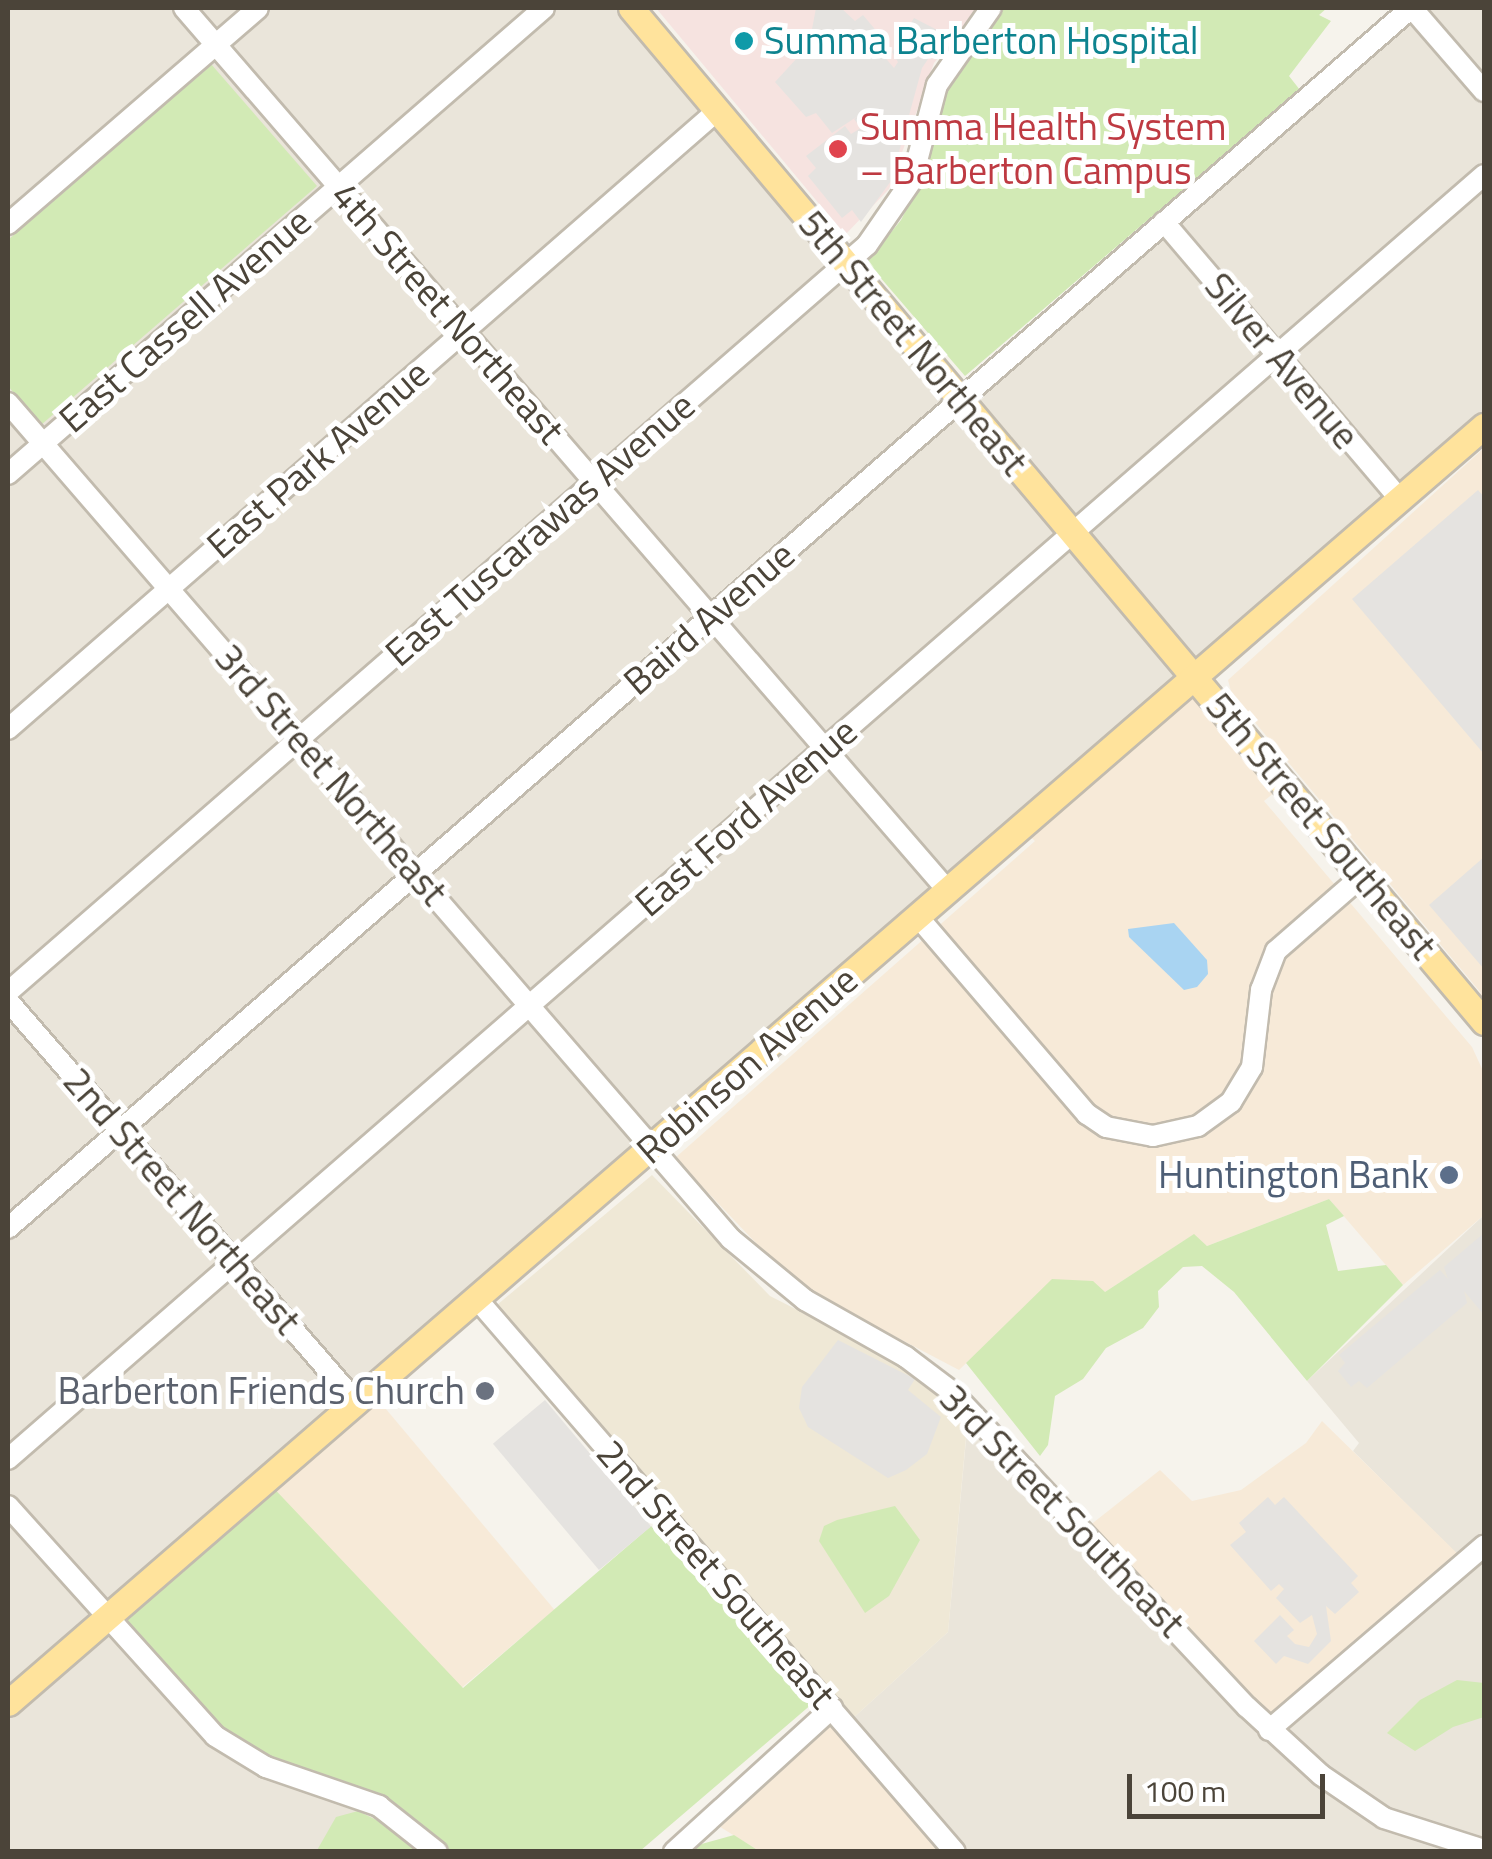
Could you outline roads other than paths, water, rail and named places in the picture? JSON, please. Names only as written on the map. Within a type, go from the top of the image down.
[{"type":"main road","name":"5th Street Northeast","points":[[631,8],[1195,677]]},
{"type":"main road","name":"Robinson Avenue","points":[[8,1703],[1484,426]]},
{"type":"main road","name":"5th Street Southeast","points":[[1195,677],[1484,1022]]},
{"type":"street","name":"4th Street Northeast","points":[[184,8],[948,891]]},
{"type":"street","points":[[8,224],[258,8]]},
{"type":"street","name":"East Cassell Avenue","points":[[8,474],[544,8]]},
{"type":"street","name":"East Tuscarawas Avenue","points":[[8,992],[846,264],[896,212],[912,180],[937,85],[991,8]]},
{"type":"street","points":[[1412,8],[1484,91]]},
{"type":"street","name":"Baird Avenue","points":[[8,1228],[1412,8]]},
{"type":"street","name":"East Park Avenue","points":[[8,729],[718,110]]},
{"type":"street","name":"East Ford Avenue","points":[[8,1459],[1484,175]]},
{"type":"street","name":"Silver Avenue","points":[[1164,222],[1401,500]]},
{"type":"street","name":"3rd Street Northeast","points":[[8,404],[652,1146]]},
{"type":"street","points":[[918,917],[1088,1114],[1106,1127],[1152,1136],[1198,1126],[1230,1102],[1252,1066],[1261,990],[1276,951],[1362,875]]},
{"type":"street","name":"2nd Street Northeast","points":[[8,1001],[356,1402]]},
{"type":"street","name":"3rd Street Southeast","points":[[652,1146],[771,1276],[906,1357],[951,1391],[1269,1730],[1384,1818],[1484,1850]]},
{"type":"street","name":"2nd Street Southeast","points":[[476,1298],[954,1852]]},
{"type":"street","points":[[8,1506],[215,1736],[266,1767],[378,1806],[437,1852]]},
{"type":"street","points":[[1269,1730],[1484,1546]]},
{"type":"street","points":[[674,1852],[832,1708]]},
{"type":"water","points":[[1174,923],[1207,960],[1208,974],[1197,987],[1184,990],[1129,937],[1128,929]]},
{"type":"place","name":"Summa Barberton Hospital","points":[[744,41]]},
{"type":"place","name":"Summa Health System – Barberton Campus","points":[[838,149]]},
{"type":"place","name":"Huntington Bank","points":[[1449,1175]]},
{"type":"place","name":"Barberton Friends Church","points":[[485,1391]]}]
